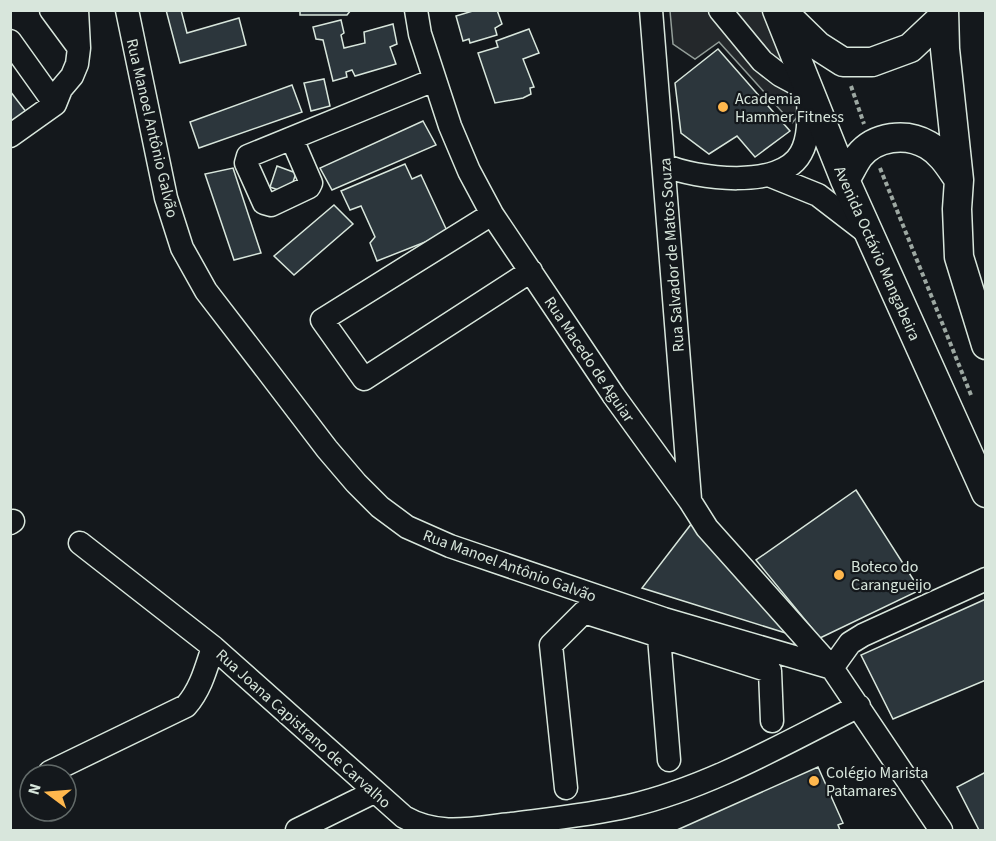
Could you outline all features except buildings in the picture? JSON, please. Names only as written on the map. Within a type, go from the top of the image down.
[{"type":"main road","name":"Avenida Octávio Mangabeira","points":[[779,10],[808,90],[845,180],[986,493]]},
{"type":"main road","points":[[779,10],[818,46],[843,62],[872,62],[910,48],[944,13]]},
{"type":"main road","points":[[944,13],[945,49],[959,180],[957,208],[959,257],[986,345]]},
{"type":"main road","points":[[845,180],[860,155],[879,141],[895,137],[914,139],[928,145],[943,158],[959,180]]},
{"type":"street","points":[[51,10],[79,48]]},
{"type":"street","points":[[10,136],[55,104],[60,89],[72,76],[77,64],[79,48],[78,10]]},
{"type":"street","name":"Rua Manoel Antônio Galvão","points":[[128,10],[166,198],[182,248],[206,291],[327,449],[380,507],[407,527],[587,603],[662,628],[832,668]]},
{"type":"street","name":"Rua Macedo de Aguiar","points":[[416,10],[420,34],[450,126],[469,171],[492,214],[614,396],[707,528],[832,668]]},
{"type":"street","name":"Rua Salvador de Matos Souza","points":[[651,10],[690,501]]},
{"type":"street","points":[[720,10],[762,62],[808,90],[807,139],[801,155],[791,165],[771,176]]},
{"type":"street","points":[[10,42],[55,104]]},
{"type":"street","points":[[292,139],[434,80]]},
{"type":"street","points":[[664,165],[700,176],[771,176],[818,195],[871,236]]},
{"type":"street","points":[[492,214],[322,321],[364,379],[531,270]]},
{"type":"street","name":"Rua Joana Capistrano de Carvalho","points":[[80,543],[213,647],[404,817],[419,826],[437,830],[456,830],[559,818],[620,808],[696,785],[859,706]]},
{"type":"street","points":[[941,831],[832,668],[850,643],[863,635],[986,579]]},
{"type":"street","points":[[566,788],[551,645],[587,603]]},
{"type":"street","points":[[669,760],[662,628],[770,671],[772,721]]},
{"type":"street","points":[[69,763],[186,706],[200,686],[213,647]]},
{"type":"street","points":[[297,831],[374,792]]},
{"type":"path","points":[[843,62],[871,147],[973,400]]},
{"type":"shaded area","points":[[670,11],[776,11],[785,61],[801,113],[792,123],[719,42],[695,59],[673,44]]},
{"type":"place","name":"Academia Hammer Fitness","points":[[723,107]]},
{"type":"place","name":"Boteco do Carangueijo","points":[[839,575]]},
{"type":"place","name":"Colégio Marista Patamares","points":[[814,781]]}]
